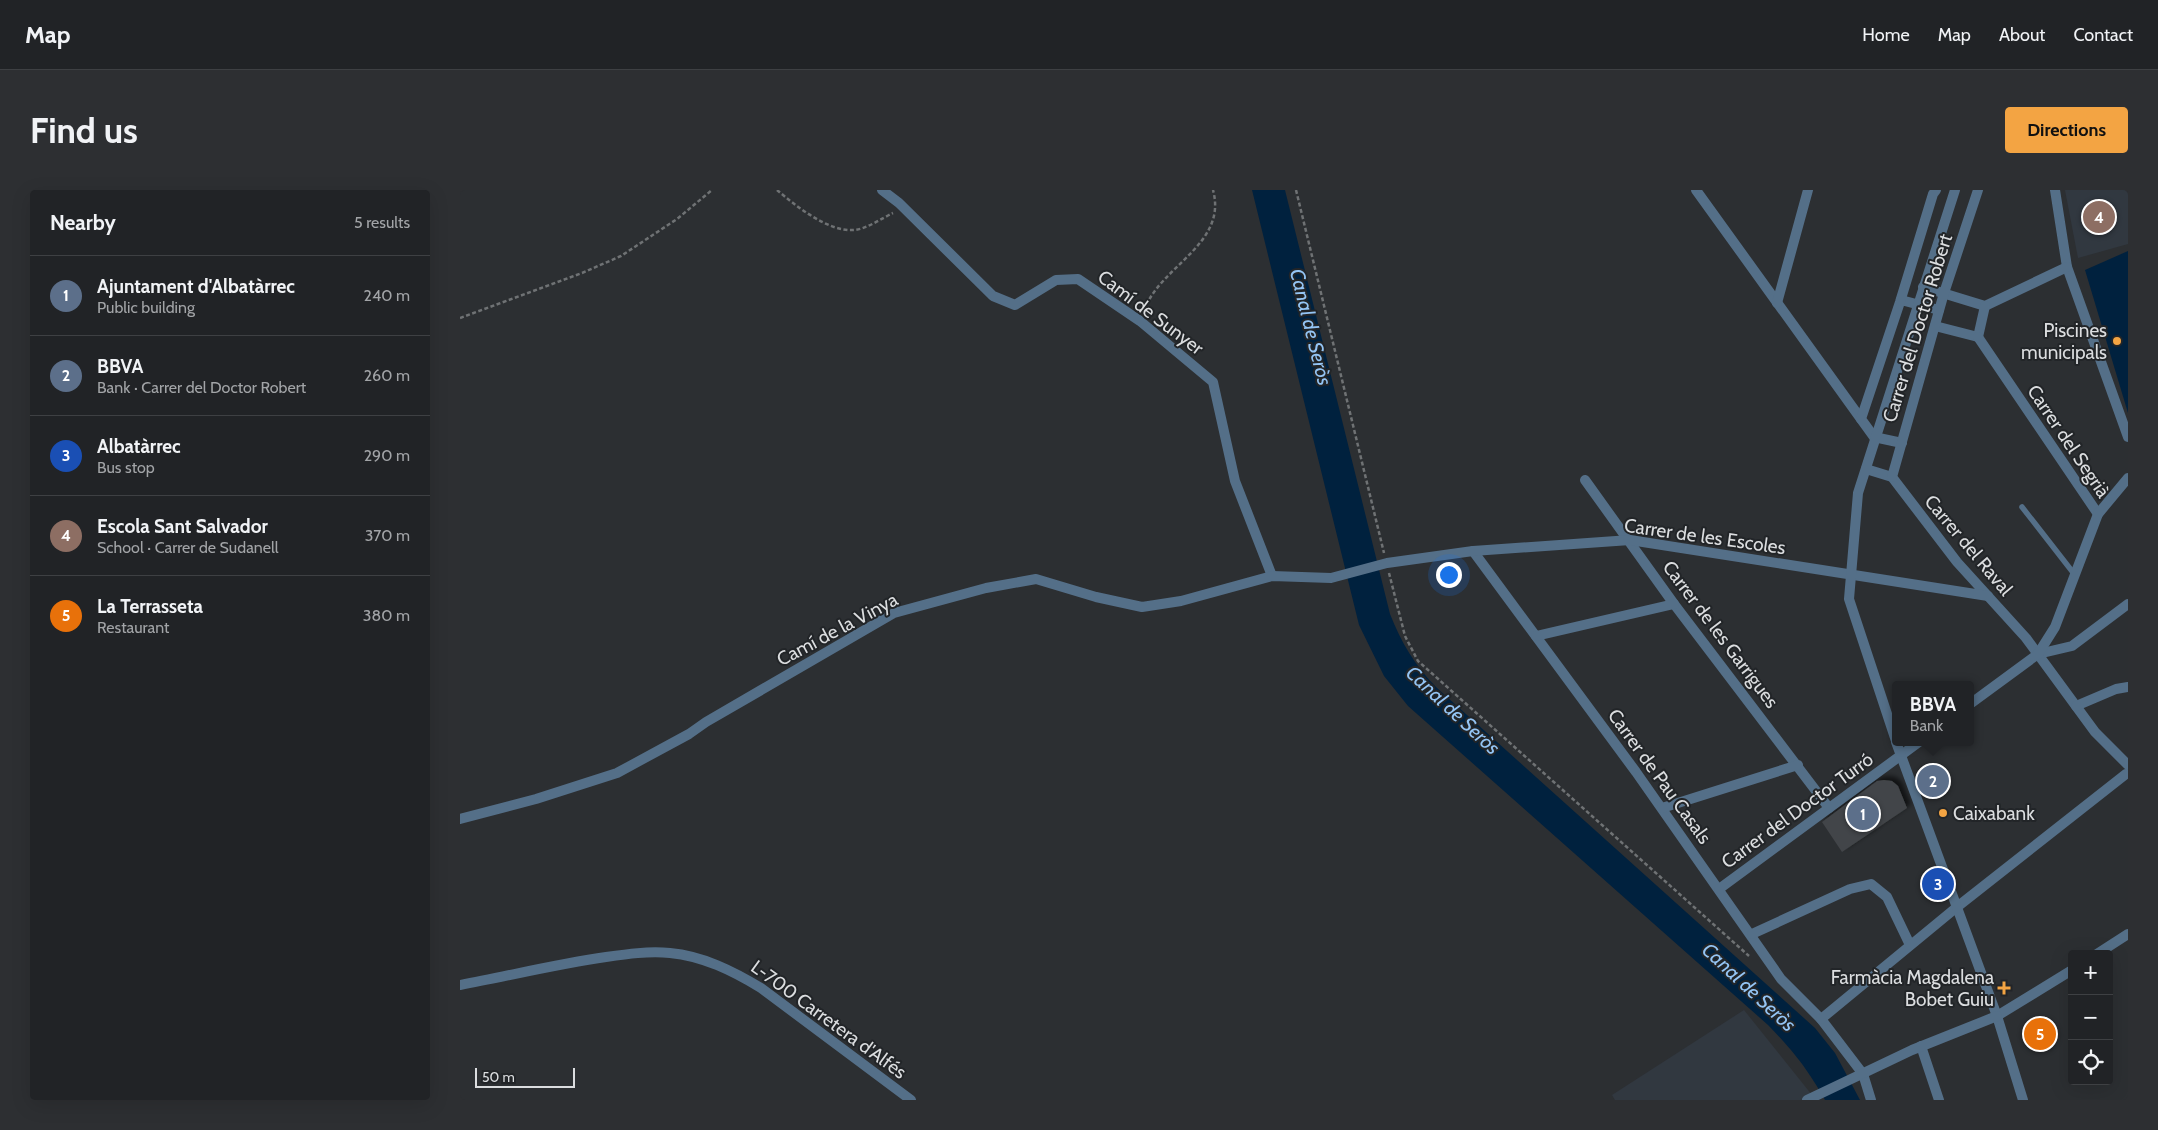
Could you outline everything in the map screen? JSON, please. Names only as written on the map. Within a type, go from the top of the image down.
[{"type":"street","name":"Camí de Sunyer","points":[[882,190],[903,207],[994,296],[1015,305],[1056,280],[1078,279],[1140,321],[1213,382],[1235,481],[1272,576]]},
{"type":"street","points":[[1696,190],[1861,419]]},
{"type":"street","points":[[1777,303],[1808,190]]},
{"type":"street","name":"Carrer del Doctor Robert","points":[[1874,437],[1861,419],[1901,300],[1933,194],[1936,190]]},
{"type":"street","name":"Carrer del Doctor Robert","points":[[1892,729],[1849,599],[1858,493],[1874,437],[1955,190]]},
{"type":"street","name":"Carrer del Doctor Robert","points":[[1892,478],[1944,293],[1978,190]]},
{"type":"street","points":[[2054,190],[2067,267],[2128,437]]},
{"type":"street","points":[[1923,287],[1985,306],[2067,267]]},
{"type":"street","points":[[1901,300],[1939,310]]},
{"type":"street","points":[[1935,326],[1978,337],[1985,306]]},
{"type":"street","name":"Carrer del Segrià","points":[[1978,337],[2098,514]]},
{"type":"street","points":[[1874,437],[1902,442]]},
{"type":"street","points":[[1866,468],[1892,478]]},
{"type":"street","name":"Carrer del Raval","points":[[1892,478],[1958,562],[2038,654],[2095,732],[2128,772]]},
{"type":"street","points":[[1974,701],[2038,654],[2055,627],[2098,514],[2128,478]]},
{"type":"street","name":"Carrer de les Garrigues","points":[[1586,480],[1674,604],[1830,808]]},
{"type":"street","name":"Carrer de les Escoles","points":[[1342,575],[1387,563],[1473,551],[1630,540],[1988,596]]},
{"type":"street","name":"Carrer de Pau Casals","points":[[1473,551],[1662,808],[1752,934],[1781,979],[1821,1019],[1863,1074],[1872,1100]]},
{"type":"street","name":"Camí de la Vinya","points":[[460,819],[536,799],[617,773],[689,734],[894,613],[986,588],[1036,579],[1096,597],[1142,607],[1181,601],[1272,576],[1331,578],[1342,575]]},
{"type":"street","points":[[1536,636],[1674,604]]},
{"type":"street","points":[[2038,654],[2072,646],[2128,604]]},
{"type":"street","points":[[2076,706],[2116,689],[2128,687]]},
{"type":"street","name":"Carrer del Doctor Robert","points":[[1898,746],[1997,1016],[2023,1100]]},
{"type":"street","name":"Carrer del Doctor Turró","points":[[1719,888],[1915,746]]},
{"type":"street","points":[[1662,808],[1798,765]]},
{"type":"street","points":[[1821,1019],[1957,907],[2128,772]]},
{"type":"street","points":[[1752,934],[1850,889],[1871,884],[1887,897],[1910,945]]},
{"type":"street","points":[[2103,950],[2128,934]]},
{"type":"street","name":"L-700 Carretera d'Alfés","points":[[460,985],[580,960],[627,953],[655,952],[688,956],[735,972],[761,988],[911,1100]]},
{"type":"street","points":[[1811,1099],[1921,1046],[1997,1016],[2068,972]]},
{"type":"street","points":[[1921,1046],[1939,1100]]},
{"type":"lane","points":[[2022,507],[2075,575]]},
{"type":"path","points":[[460,318],[582,273],[621,256],[677,220],[712,190]]},
{"type":"path","points":[[777,190],[809,216],[842,229],[856,230],[903,207]]},
{"type":"path","points":[[1140,321],[1146,303],[1158,287],[1207,234],[1215,214],[1213,190]]},
{"type":"path","points":[[1296,190],[1405,636],[1418,661],[1749,956]]},
{"type":"shaded area","points":[[2065,190],[2128,190],[2128,244],[2078,258]]},
{"type":"shaded area","points":[[1744,1010],[1816,1100],[1615,1100],[1612,1095]]},
{"type":"water","name":"Canal de Seròs","points":[[1252,190],[1285,190],[1390,614],[1415,662],[1437,688],[1815,1028],[1835,1053],[1860,1100],[1825,1100],[1799,1060],[1768,1025],[1408,706],[1384,676],[1359,625]]},
{"type":"water","name":"Piscines municipals","points":[[2128,251],[2128,413],[2085,270]]},
{"type":"building","points":[[1877,781],[1892,781],[1898,786],[1907,808],[1842,852],[1822,822]]},
{"type":"place","name":"Escola Sant Salvador","points":[[2099,217]]},
{"type":"place","name":"Piscines municipals","points":[[2117,341]]},
{"type":"place","name":"BBVA","points":[[1933,781]]},
{"type":"place","name":"Caixabank","points":[[1943,813]]},
{"type":"place","name":"Ajuntament d'Albatàrrec","points":[[1863,814]]},
{"type":"place","name":"Albatàrrec","points":[[1938,884]]},
{"type":"place","name":"Farmàcia Magdalena Bobet Guiu","points":[[2004,988]]},
{"type":"place","name":"La Terrasseta","points":[[2040,1034]]}]
